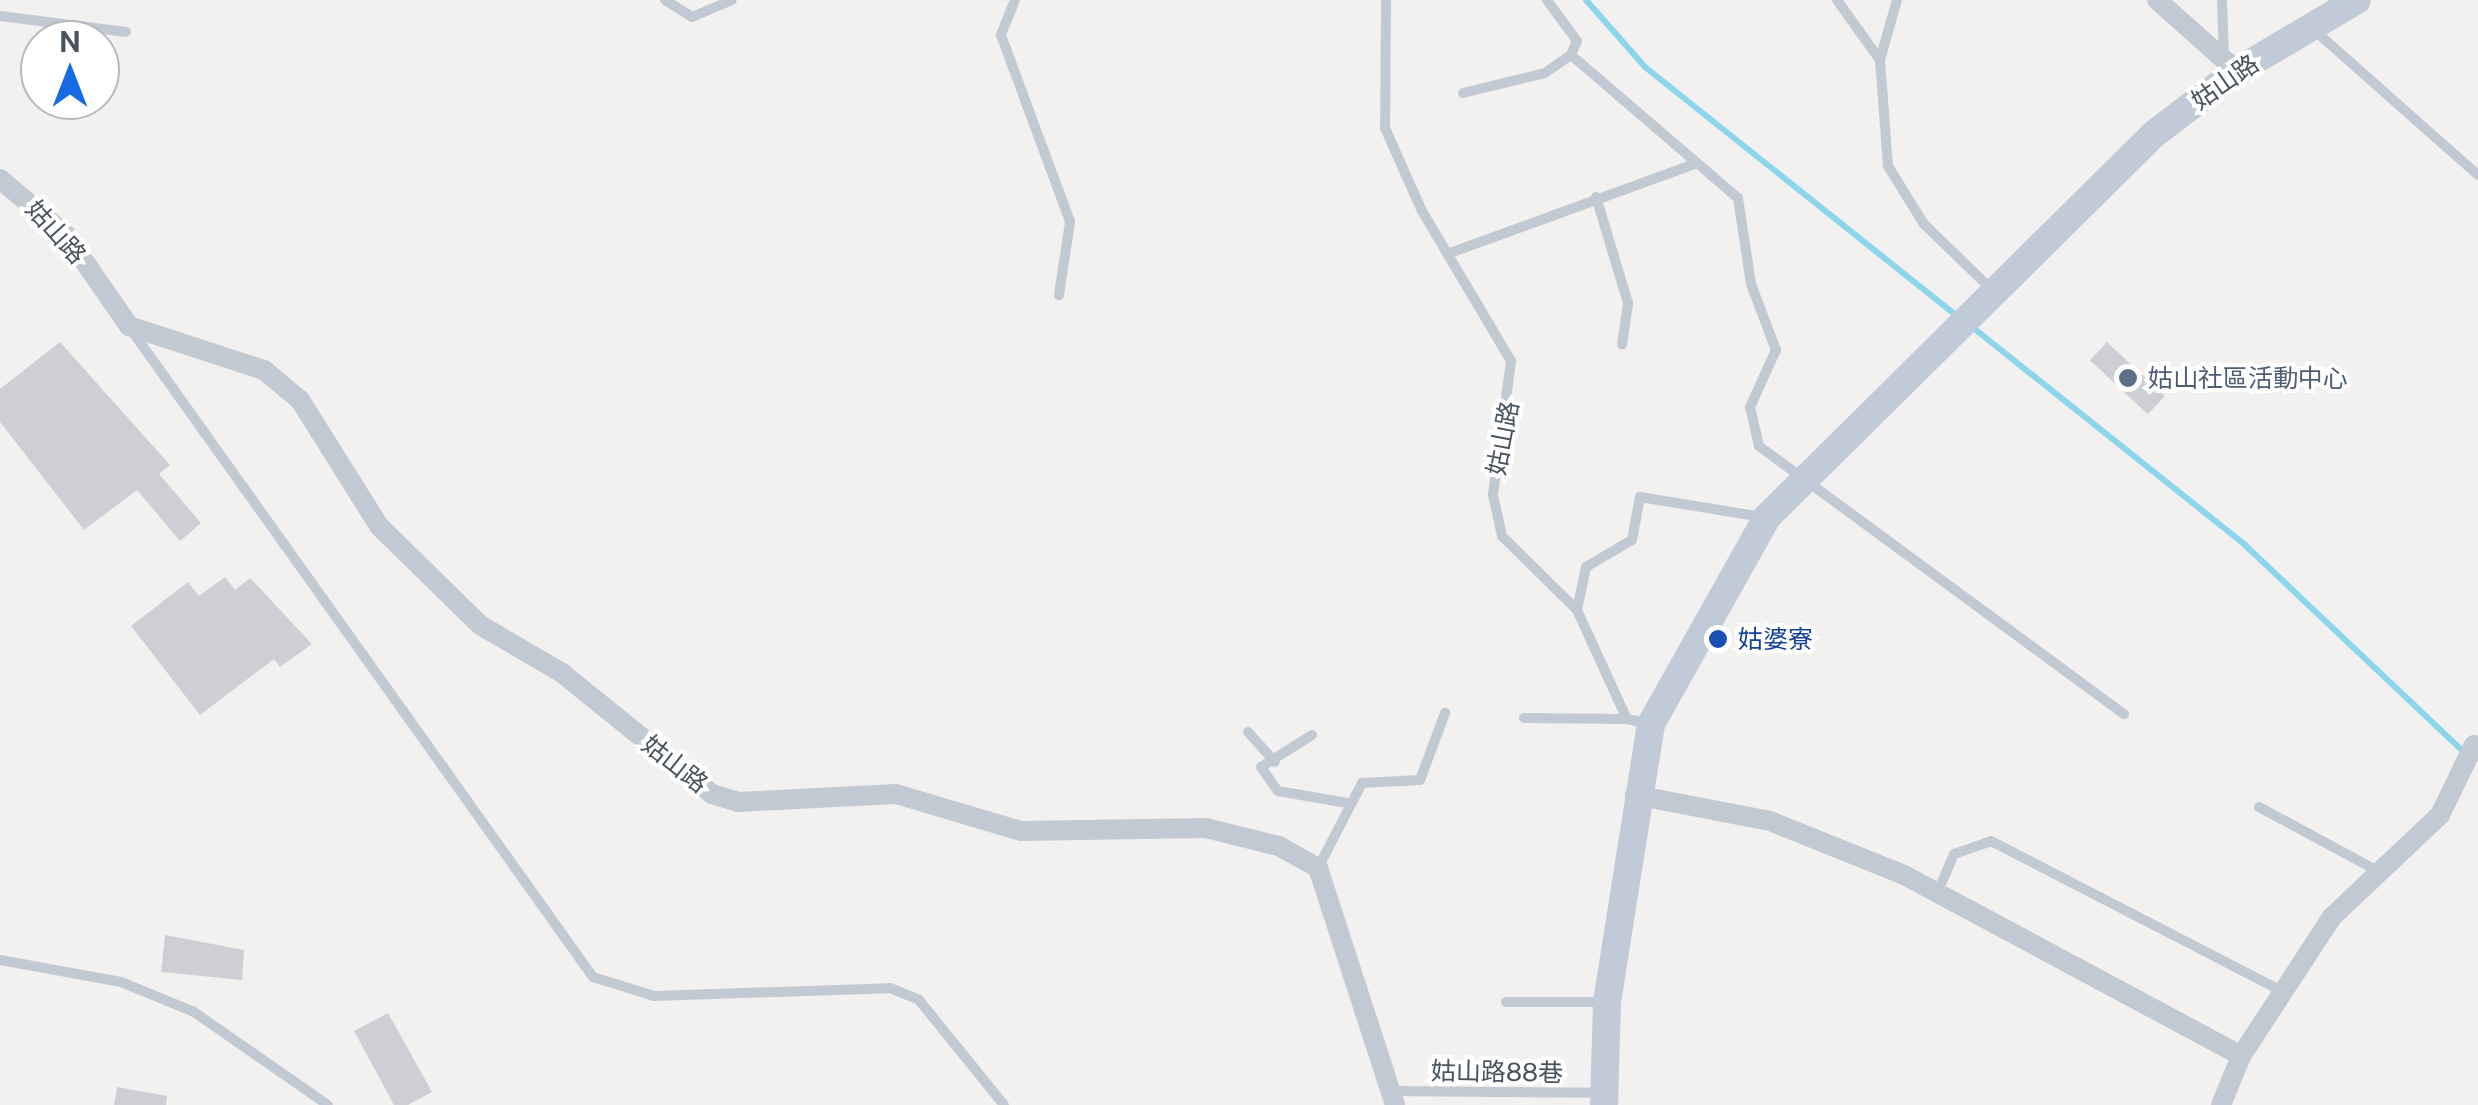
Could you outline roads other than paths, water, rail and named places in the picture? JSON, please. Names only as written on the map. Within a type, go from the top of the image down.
[{"type":"street","points":[[2157,0],[2230,65]]},
{"type":"street","name":"姑山路","points":[[1802,486],[1982,296],[2230,65],[2358,0]]},
{"type":"street","name":"姑山路","points":[[0,179],[66,236],[128,326],[264,370],[300,400],[379,526],[480,625],[562,673],[712,794],[738,802],[896,794],[1021,831],[1206,828],[1279,846],[1318,868]]},
{"type":"street","points":[[1604,1099],[1607,1002],[1635,795],[1639,721],[1767,517],[1802,486]]},
{"type":"street","points":[[2221,1105],[2241,1056],[2282,992],[2374,869],[2440,815],[2474,745]]},
{"type":"street","points":[[1635,795],[1770,821],[1937,895],[2241,1056]]},
{"type":"street","points":[[1318,868],[1392,1098]]},
{"type":"lane","points":[[664,0],[692,17],[732,0]]},
{"type":"lane","points":[[1015,0],[1000,35],[1070,222],[1060,295]]},
{"type":"lane","name":"姑山路","points":[[1386,0],[1385,128],[1511,361],[1496,520],[1511,552],[1578,610],[1639,721]]},
{"type":"lane","points":[[1462,93],[1544,73],[1571,55],[1577,41],[1547,0]]},
{"type":"lane","points":[[1836,0],[1880,60]]},
{"type":"lane","points":[[1897,0],[1880,60],[1888,166],[1924,224],[1982,296]]},
{"type":"lane","points":[[2222,0],[2230,65]]},
{"type":"lane","points":[[0,16],[126,32]]},
{"type":"lane","points":[[2310,26],[2478,175]]},
{"type":"lane","points":[[1571,55],[1744,208],[1751,284],[1776,350],[1753,392],[1749,426],[1802,486],[2124,714]]},
{"type":"lane","points":[[1450,252],[1695,164]]},
{"type":"lane","points":[[1596,197],[1628,304],[1622,345]]},
{"type":"lane","points":[[128,326],[593,977],[654,996],[890,988],[919,1000],[1002,1104]]},
{"type":"lane","points":[[1578,610],[1586,567],[1632,540],[1640,497],[1767,517]]},
{"type":"lane","points":[[1318,868],[1362,783],[1420,780],[1445,713]]},
{"type":"lane","points":[[1524,718],[1639,721]]},
{"type":"lane","points":[[1248,732],[1275,762]]},
{"type":"lane","points":[[1312,735],[1261,768],[1278,791],[1348,804]]},
{"type":"lane","points":[[2259,807],[2374,869]]},
{"type":"lane","points":[[1937,895],[1954,854],[1991,841],[2282,992]]},
{"type":"lane","points":[[0,960],[121,982],[194,1012],[328,1105]]},
{"type":"lane","points":[[1506,1002],[1607,1002]]},
{"type":"lane","name":"姑山路88巷","points":[[1392,1098],[1604,1099]]},
{"type":"waterway","points":[[1586,0],[1645,67],[1957,316]]},
{"type":"waterway","points":[[1971,326],[2245,545],[2464,752]]},
{"type":"place","name":"姑山社區活動中心","points":[[2128,378]]},
{"type":"place","name":"姑婆寮","points":[[1718,639]]}]
